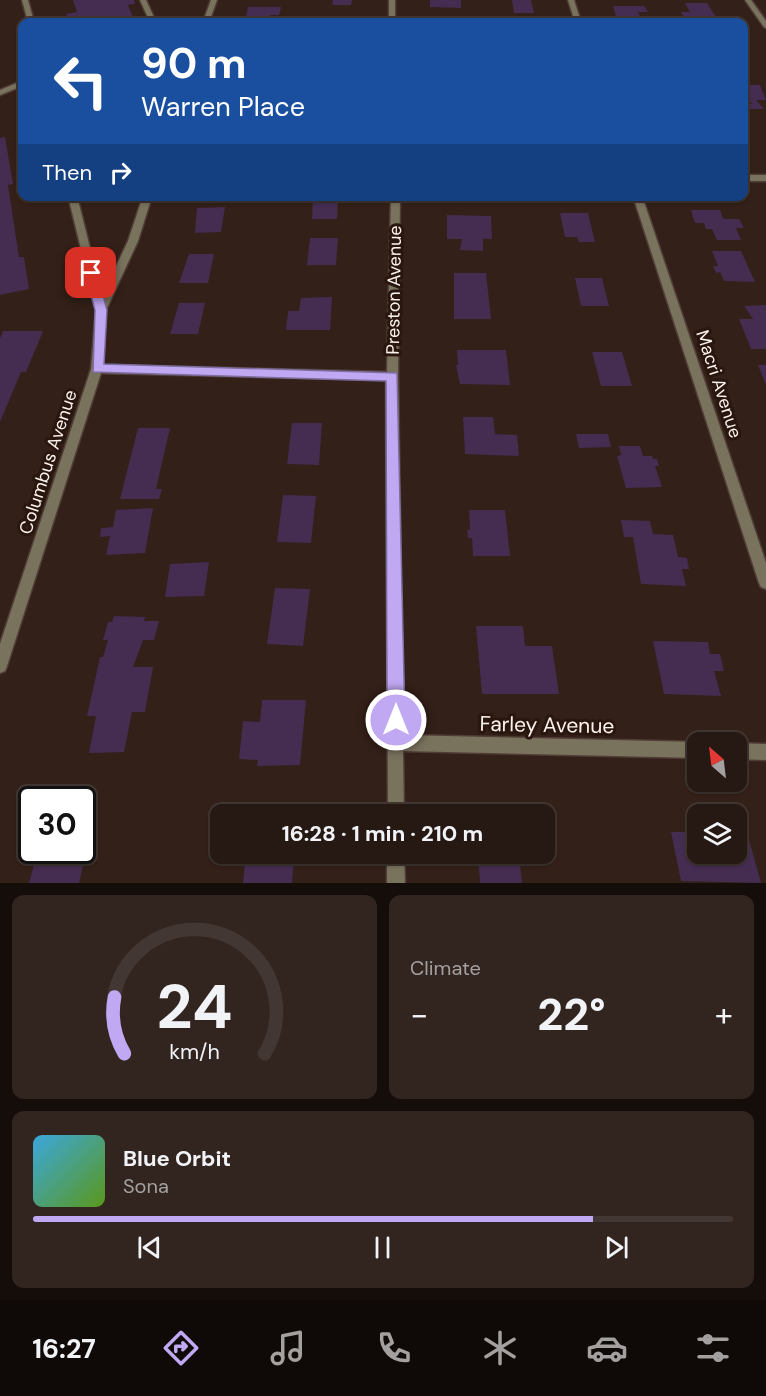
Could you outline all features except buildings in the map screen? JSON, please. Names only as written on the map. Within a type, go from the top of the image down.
[{"type":"street","points":[[25,0],[30,18]]},
{"type":"street","points":[[143,0],[151,18]]},
{"type":"street","points":[[207,18],[214,0]]},
{"type":"street","points":[[392,0],[392,18]]},
{"type":"street","points":[[571,0],[577,18]]},
{"type":"street","points":[[748,0],[766,26]]},
{"type":"street","points":[[0,93],[18,84]]},
{"type":"street","points":[[748,178],[766,178]]},
{"type":"street","name":"Columbus Avenue","points":[[0,666],[97,369],[101,310],[73,201]]},
{"type":"street","points":[[101,310],[134,241],[146,201]]},
{"type":"street","name":"Preston Avenue","points":[[396,201],[392,376],[396,804]]},
{"type":"street","name":"Macri Avenue","points":[[639,201],[766,583]]},
{"type":"street","points":[[97,369],[392,376]]},
{"type":"street","name":"Farley Avenue","points":[[396,743],[687,750]]},
{"type":"street","points":[[747,751],[766,752]]},
{"type":"street","points":[[396,864],[396,883]]},
{"type":"route","points":[[91,273],[101,310],[97,369],[392,376],[396,720]]}]
